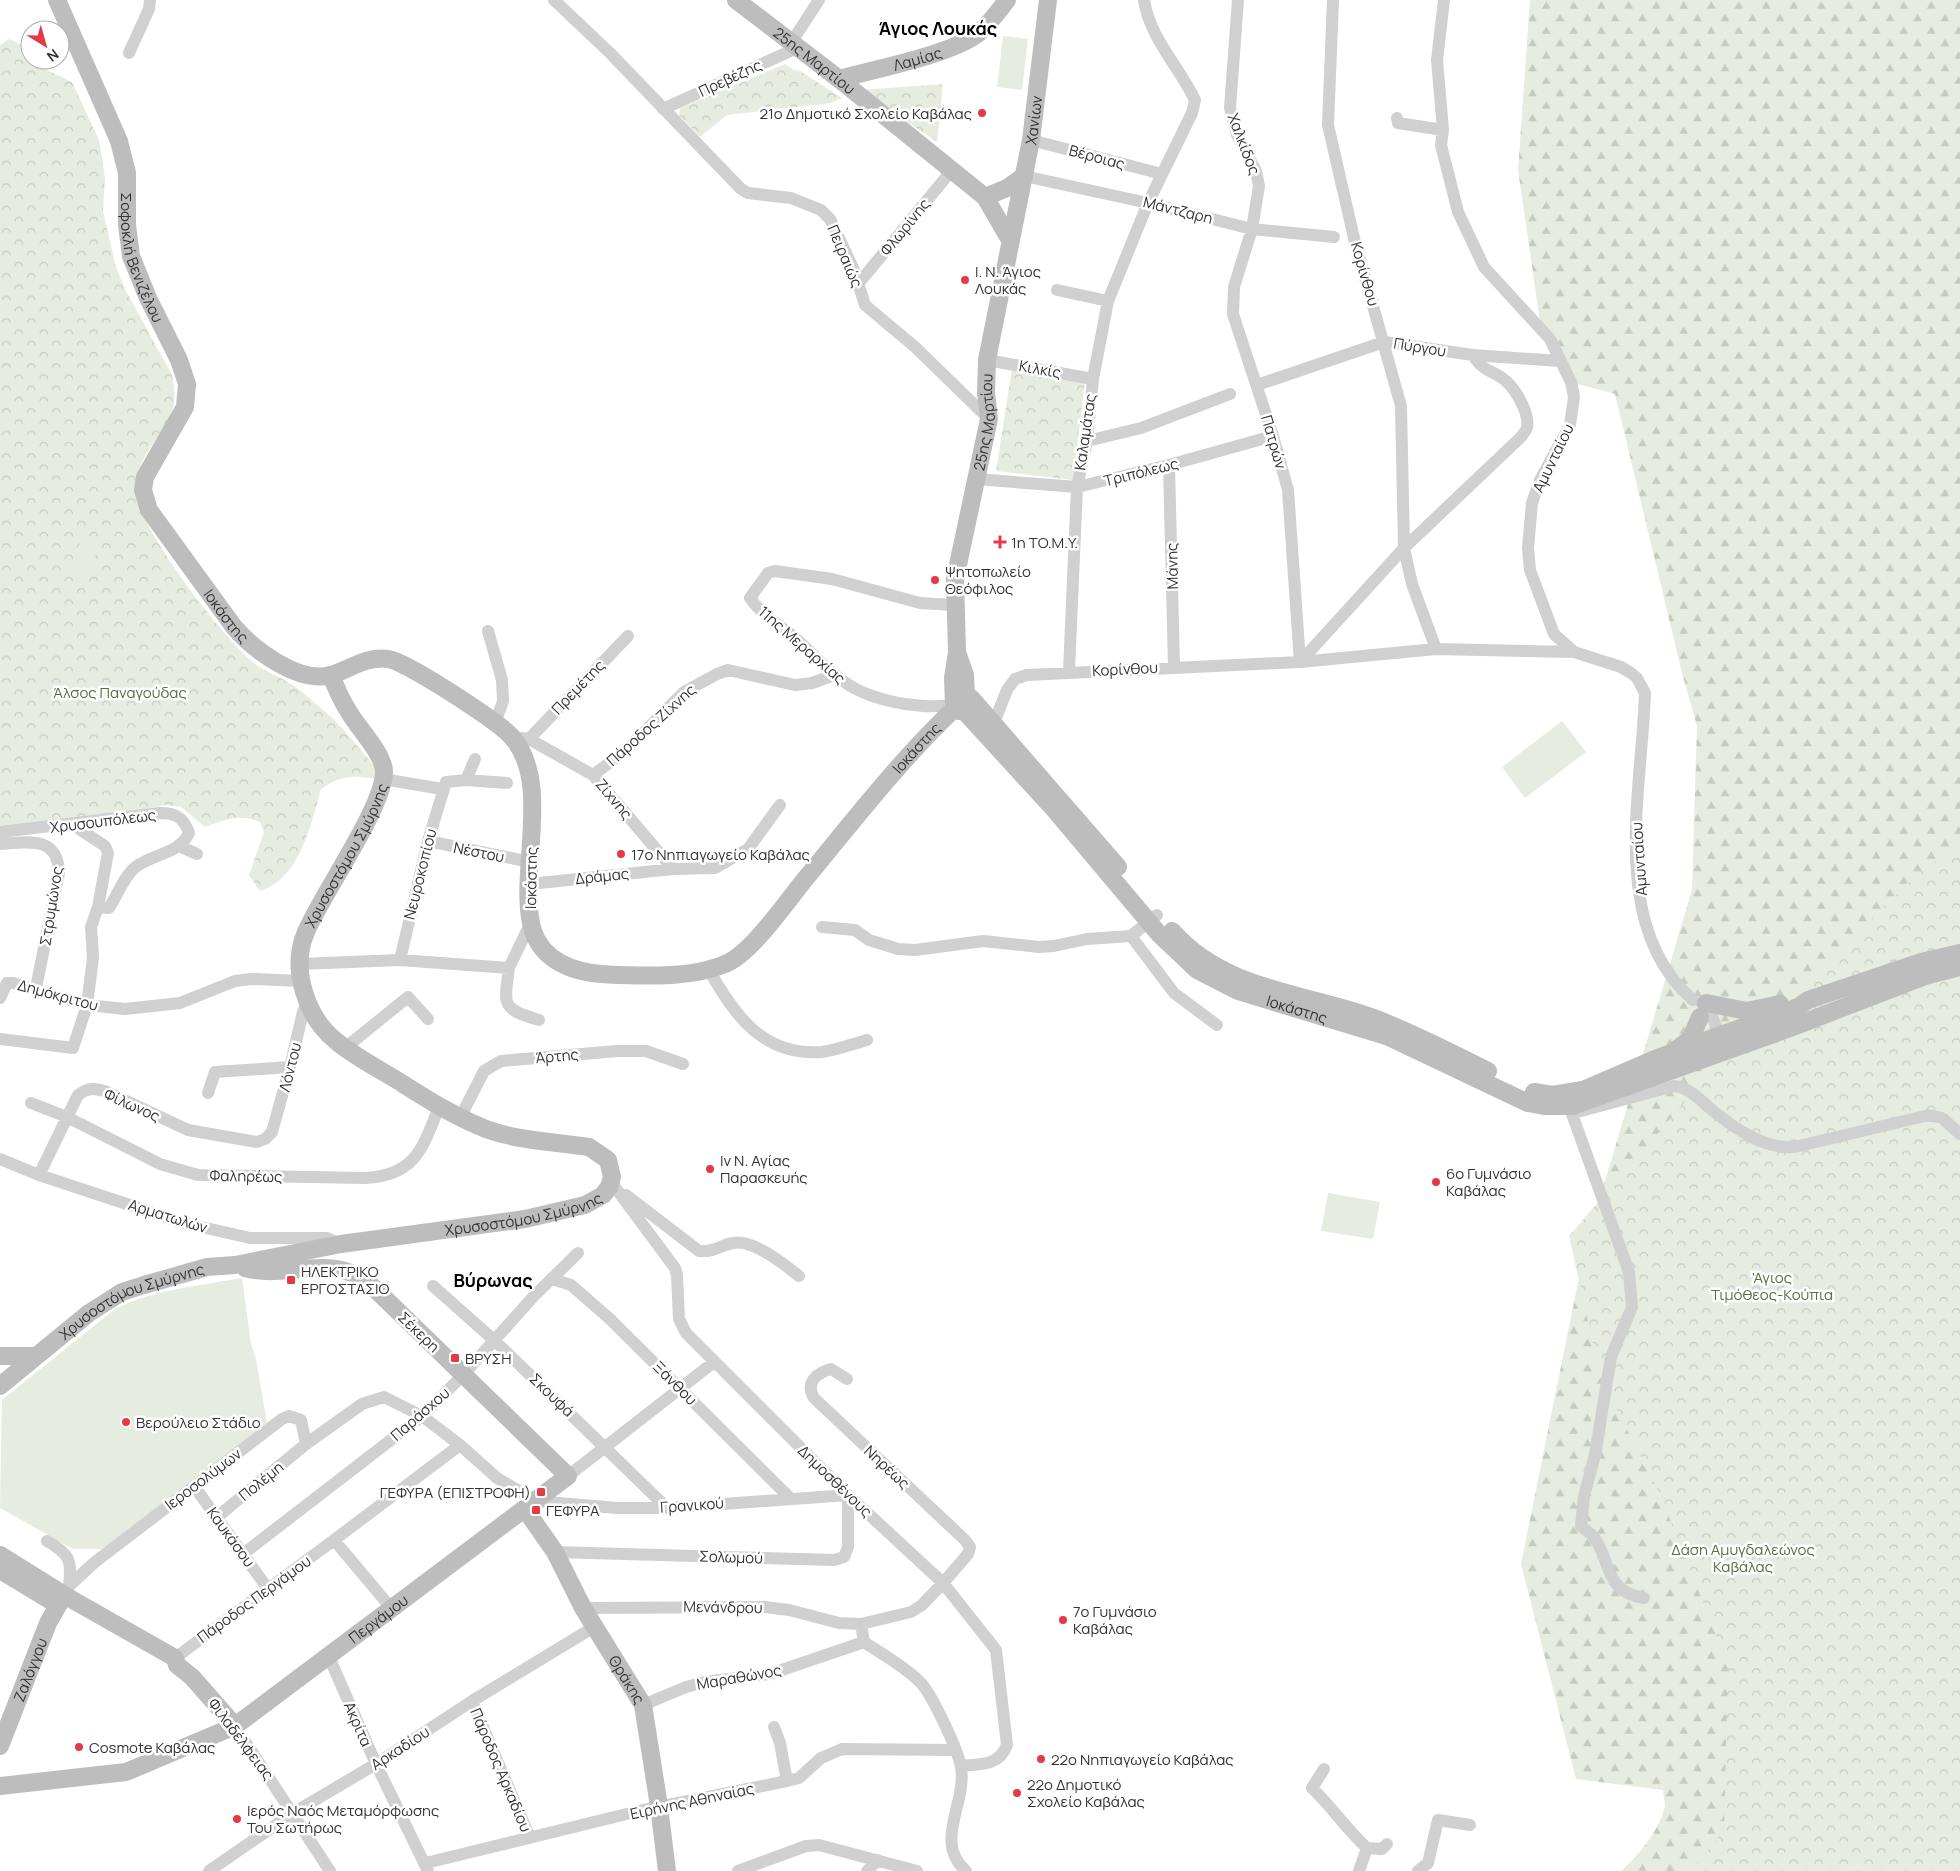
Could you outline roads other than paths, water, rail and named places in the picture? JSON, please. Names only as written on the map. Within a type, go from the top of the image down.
[{"type":"street","name":"Σοφοκλή Βενιζέλου","points":[[57,0],[119,141],[127,174],[127,225],[131,256],[148,298],[181,365],[187,384],[185,407],[145,477],[143,490],[149,510]]},
{"type":"street","points":[[129,53],[149,8],[150,0]]},
{"type":"street","name":"Πειραιώς","points":[[554,0],[741,189],[748,193],[791,198],[821,210],[830,219],[859,283],[863,300],[870,311],[915,347],[989,419]]},
{"type":"street","name":"25ης Μαρτίου","points":[[736,0],[839,78],[985,197],[1010,240],[986,360],[986,392],[989,419],[957,565],[954,605],[956,652],[953,678],[962,703]]},
{"type":"street","points":[[794,45],[819,0]]},
{"type":"street","name":"Λαμίας","points":[[839,78],[945,49],[964,41],[976,34],[1007,0]]},
{"type":"street","name":"Χανίων","points":[[1010,240],[1031,140],[1048,0]]},
{"type":"street","name":"Καλαμάτας","points":[[1069,671],[1077,487],[1087,441],[1093,379],[1108,302],[1148,203],[1192,113],[1195,100],[1165,54],[1146,12],[1144,0]]},
{"type":"street","name":"Χαλκίδος","points":[[1238,0],[1230,108],[1237,135],[1258,178],[1259,186],[1252,229]]},
{"type":"street","name":"Κορίνθου","points":[[1333,0],[1328,125],[1354,238],[1401,406],[1404,548],[1412,584],[1436,649]]},
{"type":"street","name":"Αμυνταίου","points":[[1444,0],[1437,60],[1443,130],[1441,145],[1458,212],[1484,267],[1550,339],[1570,382],[1574,397],[1570,425],[1536,492],[1530,517],[1528,548],[1530,570],[1554,634],[1574,652],[1631,673],[1637,678],[1645,693],[1635,814],[1643,912],[1651,943],[1657,956],[1666,970],[1700,1007],[1716,1046]]},
{"type":"street","name":"Πρεβέζης","points":[[663,109],[794,45]]},
{"type":"street","points":[[1397,118],[1398,123],[1443,130]]},
{"type":"street","name":"Βέροιας","points":[[1031,140],[1162,174]]},
{"type":"street","name":"Φλωρίνης","points":[[859,283],[952,170]]},
{"type":"street","points":[[985,197],[1007,188],[1024,176]]},
{"type":"street","name":"Μάντζαρη","points":[[1024,176],[1148,203],[1252,229],[1334,236]]},
{"type":"street","name":"Πατρών","points":[[1252,229],[1234,287],[1234,314],[1274,436],[1288,490],[1300,662]]},
{"type":"street","points":[[1057,290],[1108,302]]},
{"type":"street","name":"Πύργου","points":[[1257,385],[1384,342],[1473,355],[1560,361]]},
{"type":"street","points":[[1300,662],[1404,548],[1521,437],[1527,428],[1526,417],[1513,389],[1506,381],[1484,369],[1473,355]]},
{"type":"street","name":"Κιλκίς","points":[[986,360],[1093,379]]},
{"type":"street","points":[[1087,441],[1141,428],[1230,394]]},
{"type":"street","name":"Τριπόλεως","points":[[976,478],[1077,487],[1169,465],[1274,436]]},
{"type":"street","name":"Μάνης","points":[[1169,465],[1174,666]]},
{"type":"street","name":"Ιοκάστης","points":[[149,510],[224,615],[245,640],[272,659],[303,674],[315,677],[331,675],[372,660],[391,659],[411,668],[520,738],[522,757],[531,785],[531,922],[540,946],[548,955],[557,962],[584,972],[672,974],[709,970],[728,963],[742,953],[917,747],[962,703],[991,730],[1053,808],[1153,918],[1182,958],[1198,970],[1238,990],[1375,1032],[1528,1103],[1568,1110],[1716,1046]]},
{"type":"street","name":"11ης Μεραρχίας","points":[[954,605],[920,603],[816,576],[775,571],[768,573],[750,600],[834,675],[860,692],[882,699],[934,707],[962,703]]},
{"type":"street","points":[[488,631],[502,680],[503,700],[494,723]]},
{"type":"street","name":"Πρεμέτης","points":[[520,738],[628,636]]},
{"type":"street","name":"Κορίνθου","points":[[991,730],[1007,690],[1015,679],[1027,674],[1174,666],[1300,662],[1436,649],[1574,652]]},
{"type":"street","name":"Πάροδος Ζίχνης","points":[[594,775],[624,752],[678,697],[701,680],[728,670],[767,680],[804,684],[834,675]]},
{"type":"street","name":"Χρυσοστόμου Σμύρνης","points":[[0,1386],[89,1313],[122,1292],[207,1267],[235,1265],[341,1244],[489,1224],[568,1209],[595,1201],[603,1195],[611,1182],[612,1171],[608,1160],[590,1147],[520,1138],[487,1129],[439,1107],[345,1048],[327,1032],[308,1002],[301,981],[300,964],[305,935],[324,894],[364,826],[378,797],[384,769],[377,753],[338,694],[331,675]]},
{"type":"street","name":"Ζίχνης","points":[[520,738],[594,775],[673,869]]},
{"type":"street","points":[[466,780],[475,759]]},
{"type":"street","points":[[383,779],[442,789],[446,782],[466,780],[507,783]]},
{"type":"street","name":"Νευροκοπίου","points":[[400,960],[442,789]]},
{"type":"street","name":"Δράμας","points":[[530,884],[673,869],[715,868],[748,849],[780,805]]},
{"type":"street","name":"Χρυσουπόλεως","points":[[0,832],[172,813],[180,817],[189,833],[179,846]]},
{"type":"street","points":[[0,1039],[73,1048],[87,1005],[93,958],[91,927],[98,907],[108,853],[105,846],[73,825]]},
{"type":"street","name":"Νέστου","points":[[428,841],[530,862]]},
{"type":"street","name":"Στρυμώνος","points":[[0,844],[34,842],[53,850],[58,860],[59,873],[36,988]]},
{"type":"street","points":[[98,907],[109,908],[135,866],[179,846],[197,854]]},
{"type":"street","name":"Ιοκάστης","points":[[1153,918],[1215,968],[1254,984],[1358,1013],[1399,1028],[1538,1093],[1570,1093],[1667,1055],[1716,1046]]},
{"type":"street","points":[[822,928],[855,930],[869,940],[887,946],[915,950],[983,941],[1038,947],[1054,946],[1087,938],[1131,936],[1153,918]]},
{"type":"street","points":[[531,922],[509,968],[505,997],[510,1007],[517,1013],[539,1020]]},
{"type":"street","points":[[1131,936],[1174,993],[1216,1025]]},
{"type":"street","points":[[1667,1055],[1691,1038],[1700,1007],[1747,1011],[1808,1000],[1921,962],[1960,953]]},
{"type":"street","points":[[300,964],[400,960],[509,968]]},
{"type":"street","points":[[1716,1046],[1925,976],[1960,967]]},
{"type":"street","points":[[709,970],[722,993],[759,1037],[797,1051],[823,1052],[867,1040]]},
{"type":"street","name":"Δημόκριτου","points":[[0,998],[7,983],[36,988],[87,1005],[126,1009],[150,1007],[198,998],[235,981],[251,979],[301,981]]},
{"type":"street","points":[[345,1048],[408,997],[428,1019]]},
{"type":"street","points":[[1716,1046],[1798,1007],[1808,1000]]},
{"type":"street","name":"Λόντου","points":[[272,1132],[290,1068],[302,1012],[308,1002]]},
{"type":"street","name":"Άρτης","points":[[460,1118],[484,1071],[501,1061],[617,1051],[646,1051],[683,1064]]},
{"type":"street","points":[[208,1093],[215,1072],[290,1068]]},
{"type":"street","points":[[1644,1598],[1625,1591],[1610,1577],[1595,1538],[1581,1526],[1584,1496],[1595,1455],[1612,1357],[1632,1307],[1632,1289],[1629,1272],[1568,1110],[1674,1086],[1687,1089],[1726,1122],[1776,1148],[1795,1148],[1929,1115],[1942,1118],[1960,1134]]},
{"type":"street","name":"Φίλωνος","points":[[39,1175],[78,1095],[87,1088],[94,1088],[188,1130],[257,1142],[265,1139],[272,1132]]},
{"type":"street","name":"Φαληρέως","points":[[30,1103],[67,1116],[160,1164],[198,1175],[366,1178],[382,1177],[397,1173],[412,1161],[425,1143],[439,1107]]},
{"type":"street","name":"Αρματωλών","points":[[0,1159],[39,1175],[201,1228],[250,1238],[327,1238],[341,1244]]},
{"type":"street","points":[[611,1182],[699,1251],[712,1251],[732,1243],[743,1243],[781,1262],[799,1276]]},
{"type":"street","name":"Δημοσθένους","points":[[611,1182],[675,1268],[679,1319],[682,1326],[714,1362],[848,1495],[944,1583],[996,1650],[1007,1745],[1003,1755],[994,1762],[961,1766]]},
{"type":"street","name":"Παράσχου","points":[[243,1554],[422,1416],[578,1253]]},
{"type":"street","name":"Σέκερη","points":[[235,1265],[270,1272],[328,1269],[353,1273],[374,1288],[568,1476]]},
{"type":"street","name":"Ξάνθου","points":[[552,1279],[571,1285],[610,1319],[790,1498]]},
{"type":"street","name":"Σκουφά","points":[[433,1286],[495,1341],[667,1508]]},
{"type":"street","points":[[0,1356],[35,1356]]},
{"type":"street","name":"Περγάμου","points":[[0,1786],[126,1772],[235,1726],[607,1448],[714,1362]]},
{"type":"street","name":"Νηρέως","points":[[846,1379],[831,1369],[822,1371],[810,1383],[809,1390],[814,1398],[965,1540],[970,1547],[968,1554],[944,1583]]},
{"type":"street","points":[[306,1444],[362,1404],[375,1398],[390,1398],[422,1416],[460,1445],[496,1478],[530,1505]]},
{"type":"street","name":"Ιεροσολύμων","points":[[64,1595],[95,1562],[285,1417],[289,1416],[301,1420],[306,1444]]},
{"type":"street","name":"Πολέμη","points":[[217,1517],[306,1444]]},
{"type":"street","name":"Πάροδος Περγάμου","points":[[176,1661],[268,1588],[460,1445]]},
{"type":"street","name":"Καυκάσου","points":[[194,1486],[268,1588]]},
{"type":"street","name":"Γρανικού","points":[[530,1505],[667,1508],[848,1495]]},
{"type":"street","name":"Σολωμού","points":[[556,1552],[834,1560],[844,1556],[848,1547],[848,1495]]},
{"type":"street","name":"Θράκης","points":[[530,1505],[556,1552],[583,1608],[643,1705],[667,1871]]},
{"type":"street","points":[[334,1540],[392,1608]]},
{"type":"street","points":[[46,1541],[61,1549],[69,1559],[64,1595]]},
{"type":"street","name":"Φιλαδέλφειας","points":[[0,1555],[64,1595],[167,1666],[176,1661],[235,1726],[330,1871]]},
{"type":"street","name":"Φιλαδέλφειας","points":[[0,1570],[64,1595]]},
{"type":"street","name":"Μενάνδρου","points":[[583,1608],[765,1607],[789,1610],[839,1623],[861,1624],[911,1612],[922,1605],[944,1583]]},
{"type":"street","name":"Ζαλόγγου","points":[[0,1746],[48,1623],[64,1595]]},
{"type":"street","points":[[861,1624],[864,1642],[920,1682],[942,1718],[961,1766],[961,1785],[950,1840],[951,1851],[957,1864],[966,1871]]},
{"type":"street","name":"Αρκαδίου","points":[[208,1871],[293,1813],[376,1764],[472,1701],[594,1627]]},
{"type":"street","name":"Μαραθώνος","points":[[643,1705],[698,1683],[770,1674],[864,1642]]},
{"type":"street","name":"Ακρίτα","points":[[329,1657],[376,1764],[427,1867]]},
{"type":"street","name":"Πάροδος Αρκαδίου","points":[[472,1701],[530,1838]]},
{"type":"street","points":[[774,1727],[780,1743],[787,1781]]},
{"type":"street","name":"Ειρήνης Αθηναίας","points":[[427,1867],[530,1838],[659,1806],[799,1778],[821,1758],[842,1750],[954,1750]]},
{"type":"street","points":[[1324,1769],[1312,1788],[1330,1805],[1354,1836],[1367,1848],[1382,1849],[1387,1844]]},
{"type":"street","points":[[1418,1871],[1428,1863],[1438,1820],[1470,1825]]},
{"type":"street","points":[[738,1871],[806,1846],[819,1844],[918,1871]]},
{"type":"street","points":[[1359,1871],[1367,1848]]},
{"type":"street","points":[[867,1871],[878,1860]]},
{"type":"place","name":"21ο Δημοτικό Σχολείο Καβάλας","points":[[982,113]]},
{"type":"place","name":"Ι. Ν. Άγιος Λουκάς","points":[[965,280]]},
{"type":"place","name":"1η ΤΟ.Μ.Υ.","points":[[1000,542]]},
{"type":"place","name":"Ψητοπωλείο Θεόφιλος","points":[[935,580]]},
{"type":"place","name":"17ο Νηπιαγωγείο Καβάλας","points":[[621,854]]},
{"type":"place","name":"Ιν Ν. Αγίας Παρασκευής","points":[[710,1169]]},
{"type":"place","name":"6ο Γυμνάσιο Καβάλας","points":[[1436,1182]]},
{"type":"place","name":"ΗΛΕΚΤΡΙΚΟ ΕΡΓΟΣΤΑΣΙΟ","points":[[291,1280]]},
{"type":"place","name":"ΒΡΥΣΗ","points":[[455,1358]]},
{"type":"place","name":"Βερούλειο Στάδιο","points":[[126,1422]]},
{"type":"place","name":"ΓΕΦΥΡΑ (ΕΠΙΣΤΡΟΦΗ)","points":[[541,1492]]},
{"type":"place","name":"ΓΕΦΥΡΑ","points":[[536,1510]]},
{"type":"place","name":"7ο Γυμνάσιο Καβάλας","points":[[1063,1620]]},
{"type":"place","name":"Cosmote Καβάλας","points":[[79,1747]]},
{"type":"place","name":"22ο Νηπιαγωγείο Καβάλας","points":[[1041,1759]]},
{"type":"place","name":"22ο Δημοτικό Σχολείο Καβάλας","points":[[1017,1793]]},
{"type":"place","name":"Ιερός Ναός Μεταμόρφωσης Του Σωτήρως","points":[[237,1819]]},
{"type":"district","name":"Άγιος Λουκάς","points":[[938,28]]},
{"type":"district","name":"Βύρωνας","points":[[493,1280]]},
{"type":"park label","name":"Άλσος Παναγούδας","points":[[120,692]]},
{"type":"park label","name":"'Αγιος Τιμόθεος-Κούπια","points":[[1772,1286]]},
{"type":"park label","name":"Δάση Αμυγδαλεώνος Καβάλας","points":[[1743,1558]]}]
